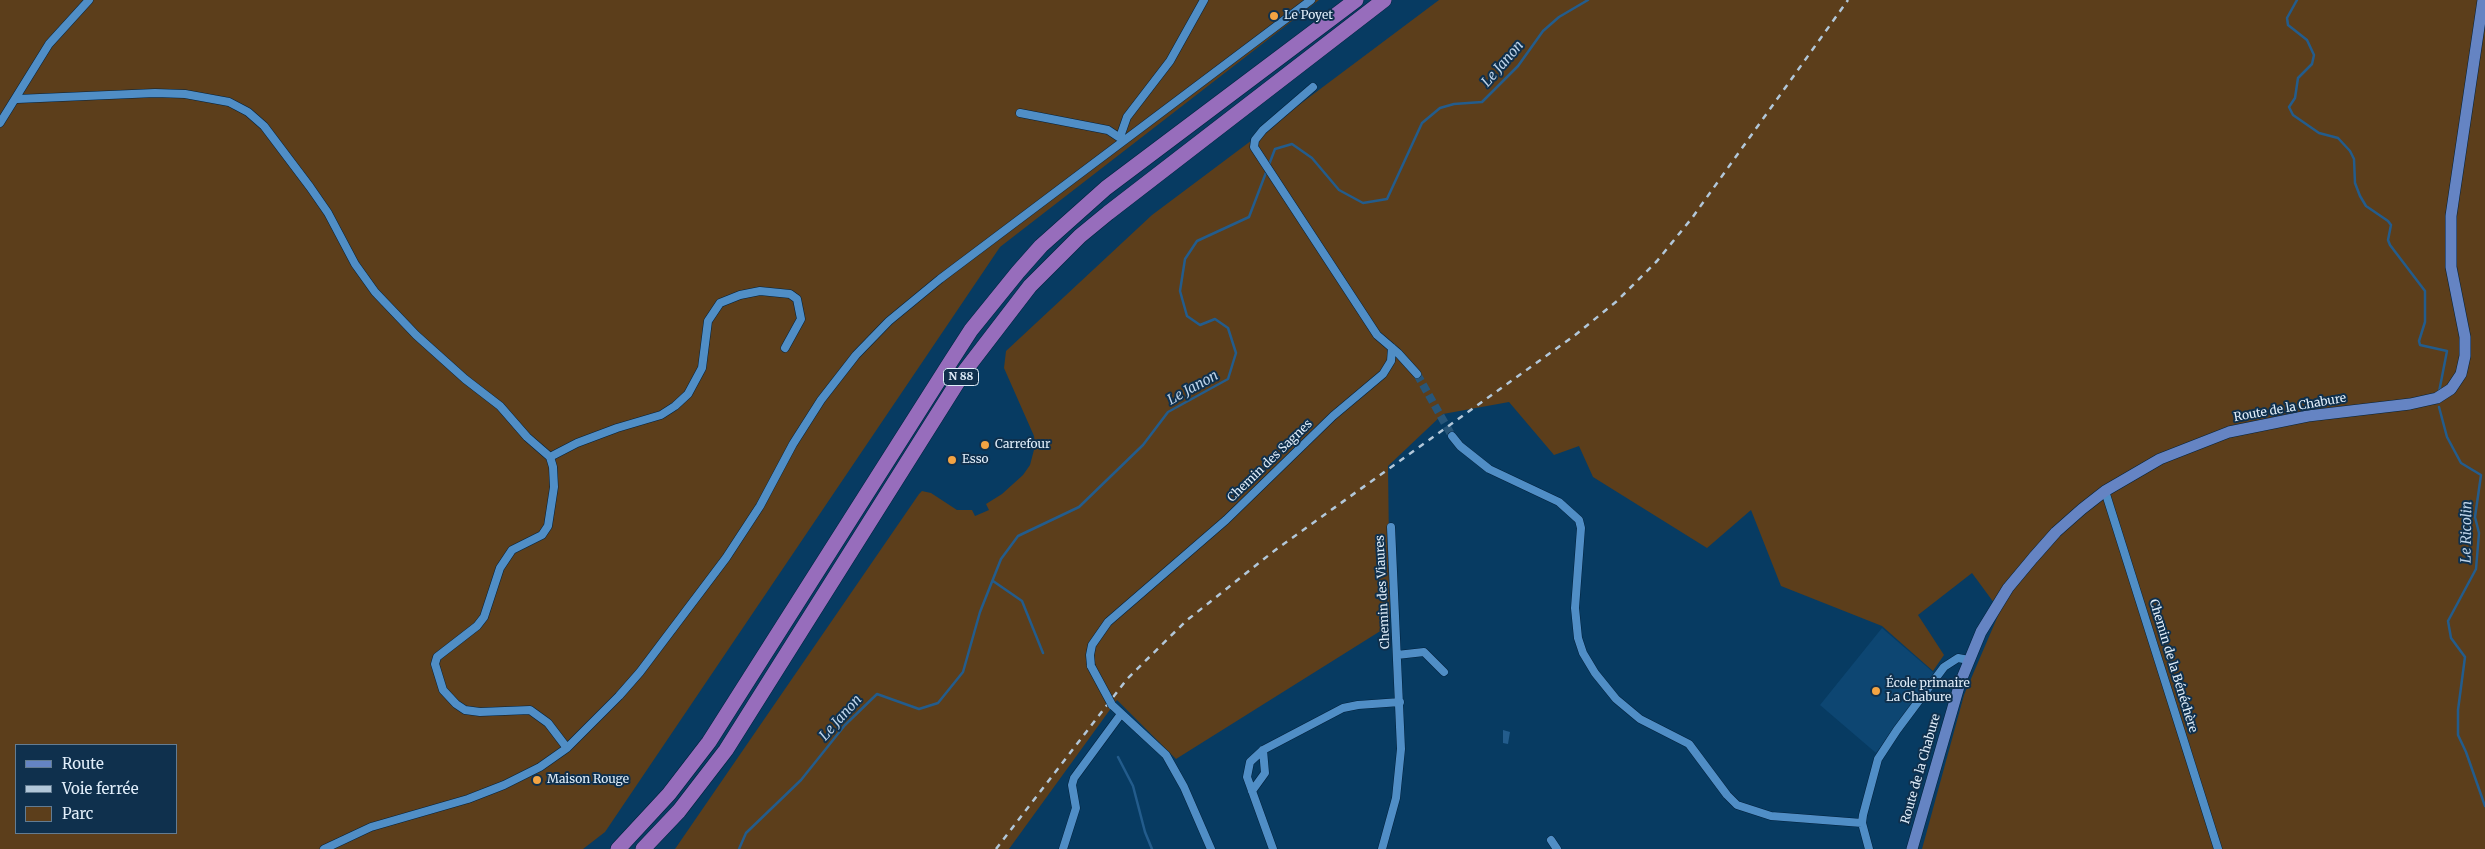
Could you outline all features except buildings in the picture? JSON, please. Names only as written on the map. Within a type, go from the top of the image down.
[{"type":"highway","name":"N 88","points":[[618,849],[670,794],[709,742],[971,330],[1018,272],[1042,246],[1106,188],[1356,0]]},
{"type":"highway","name":"N 88","points":[[643,849],[679,811],[726,750],[964,372],[1030,286],[1080,236],[1108,213],[1384,0]]},
{"type":"main road","name":"Route de la Chabure","points":[[1912,849],[1952,708],[1969,660],[1994,610],[2026,566],[2056,532],[2104,491],[2160,459],[2229,432],[2308,416],[2410,404],[2437,398],[2451,389],[2461,374],[2465,356],[2465,338],[2451,266],[2451,216],[2483,0]]},
{"type":"street","points":[[0,123],[50,44],[90,0]]},
{"type":"street","points":[[1122,139],[1124,121],[1170,61],[1204,0]]},
{"type":"street","points":[[324,849],[371,827],[468,799],[504,785],[540,767],[567,748],[640,672],[726,558],[756,513],[793,444],[821,400],[856,355],[889,321],[940,279],[1122,139],[1311,0]]},
{"type":"street","points":[[1313,86],[1258,135],[1254,147],[1377,335],[1417,374]]},
{"type":"street","points":[[16,99],[155,93],[185,94],[229,102],[248,112],[264,126],[310,187],[328,213],[355,264],[375,292],[416,336],[453,369],[500,406],[527,437],[550,457],[553,467],[554,487],[548,526],[542,535],[512,550],[500,568],[484,617],[477,626],[437,657],[435,664],[443,690],[456,704],[465,710],[480,712],[530,710],[548,723],[567,748]]},
{"type":"street","points":[[1020,113],[1108,130],[1122,139]]},
{"type":"street","points":[[550,457],[585,440],[661,415],[675,406],[688,394],[702,368],[708,321],[720,303],[740,295],[760,291],[790,294],[797,299],[801,319],[785,348]]},
{"type":"street","name":"Chemin des Sagnes","points":[[1211,849],[1175,769],[1166,755],[1112,705],[1091,666],[1090,655],[1092,645],[1108,622],[1226,520],[1333,416],[1383,374],[1391,361],[1392,348]]},
{"type":"street","points":[[1452,436],[1460,446],[1490,469],[1506,479],[1560,502],[1579,520],[1581,528],[1575,608],[1578,638],[1583,653],[1595,673],[1616,699],[1640,719],[1689,744],[1727,795],[1737,805],[1752,812],[1771,816],[1862,823]]},
{"type":"street","name":"Chemin de la Bénéchère","points":[[2104,491],[2218,849]]},
{"type":"street","name":"Chemin des Viaures","points":[[1382,849],[1396,798],[1402,749],[1392,528]]},
{"type":"street","name":"Chemin des Viaures","points":[[1398,655],[1424,652],[1444,672]]},
{"type":"street","points":[[1869,849],[1862,823],[1878,760],[1939,672],[1950,662],[1958,658],[1969,660]]},
{"type":"street","points":[[1274,849],[1246,777],[1246,769],[1250,762],[1263,750],[1349,706],[1400,702]]},
{"type":"street","points":[[1063,849],[1076,808],[1072,785],[1074,778],[1122,714]]},
{"type":"street","points":[[1252,791],[1265,773],[1263,750]]},
{"type":"street","points":[[1551,840],[1556,849]]},
{"type":"shaded area","name":"École primaire La Chabure","points":[[1882,628],[1934,673],[1876,753],[1820,705]]},
{"type":"shaded area","points":[[1503,730],[1510,732],[1508,744],[1503,743]]},
{"type":"green space","points":[[0,0],[1319,0],[1000,247],[605,832],[583,849],[0,849]]},
{"type":"green space","points":[[1439,0],[2485,0],[2485,849],[1922,849],[1964,695],[2000,611],[1972,573],[1918,615],[1944,655],[1933,671],[1882,626],[1781,586],[1751,510],[1707,548],[1593,477],[1579,446],[1554,455],[1509,402],[1443,414],[1388,466],[1390,625],[1176,759],[1117,700],[1009,849],[675,849],[919,494],[922,491],[931,493],[957,510],[972,510],[975,516],[989,510],[986,504],[1002,494],[1023,475],[1030,465],[1035,446],[1034,436],[1004,368],[1006,351],[1152,215]]},
{"type":"waterway","name":"Le Janon","points":[[739,849],[746,833],[801,780],[845,725],[877,694],[919,709],[938,703],[963,672],[980,612],[1001,559],[1018,536],[1079,507],[1143,445],[1168,412],[1228,379],[1236,353],[1228,328],[1215,319],[1200,325],[1187,316],[1180,291],[1185,259],[1197,241],[1249,217],[1275,149],[1292,144],[1312,158],[1339,190],[1363,203],[1387,199],[1422,123],[1440,108],[1454,104],[1482,102],[1518,66],[1543,31],[1559,17],[1588,0]]},
{"type":"waterway","name":"Le Ricolin","points":[[2297,0],[2287,18],[2288,25],[2307,40],[2314,55],[2312,64],[2298,78],[2295,98],[2289,107],[2293,115],[2319,133],[2338,138],[2350,151],[2354,159],[2355,183],[2360,196],[2366,206],[2391,225],[2388,240],[2390,245],[2425,291],[2425,322],[2419,341],[2420,345],[2447,351],[2439,392]]},
{"type":"waterway","name":"Le Ricolin","points":[[2439,407],[2447,437],[2461,463],[2481,475],[2475,517],[2479,533],[2476,569],[2448,621],[2451,638],[2465,657],[2458,710],[2458,735],[2485,806]]},
{"type":"waterway","points":[[993,581],[1022,601],[1043,653]]},
{"type":"waterway","points":[[1118,757],[1133,786],[1145,832],[1152,849]]},
{"type":"tunnel","points":[[1417,374],[1452,436]]},
{"type":"railway","points":[[996,849],[1127,679],[1186,621],[1274,551],[1574,336],[1617,301],[1657,261],[1692,218],[1848,0]]},
{"type":"place","name":"Le Poyet","points":[[1274,16]]},
{"type":"place","name":"Carrefour","points":[[985,445]]},
{"type":"place","name":"Esso","points":[[952,460]]},
{"type":"place","name":"École primaire La Chabure","points":[[1876,691]]},
{"type":"place","name":"Maison Rouge","points":[[537,780]]}]
